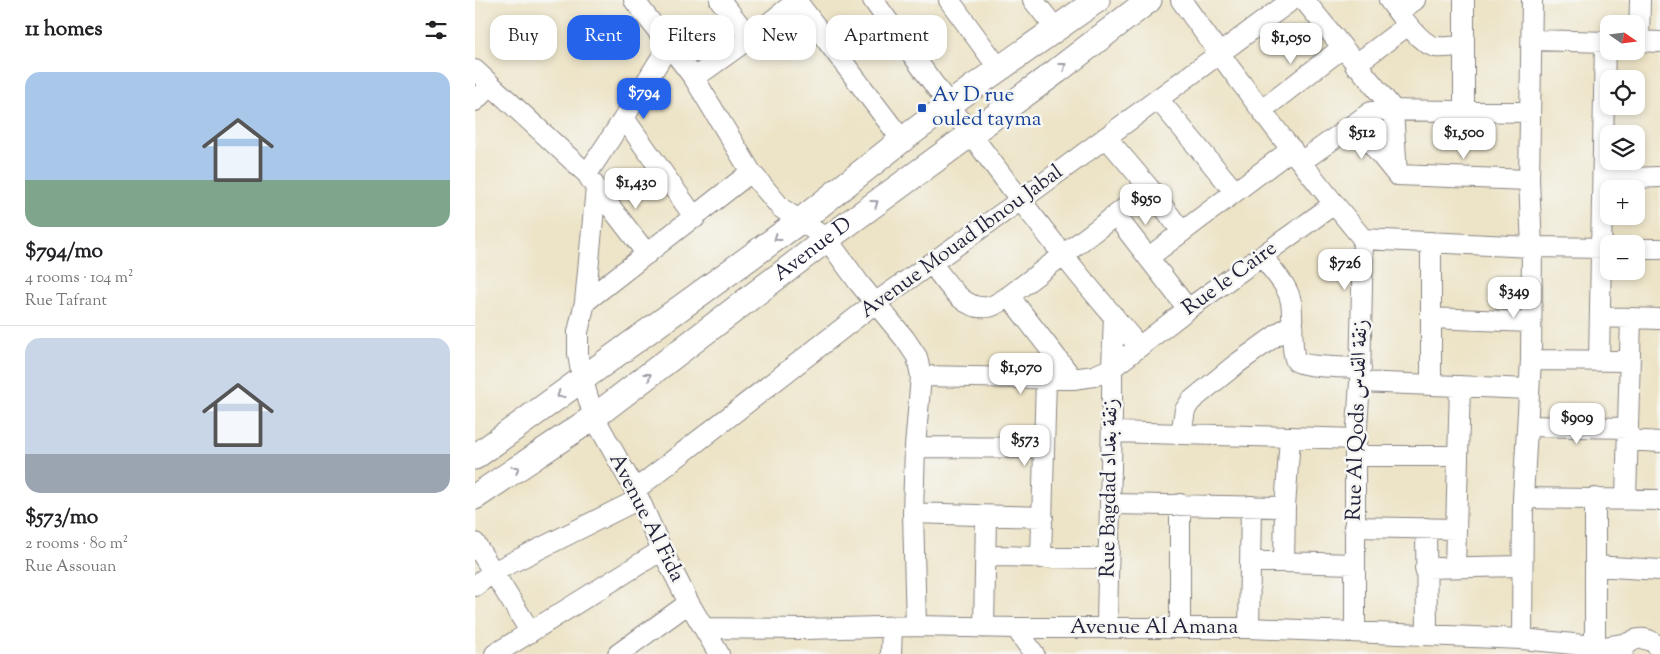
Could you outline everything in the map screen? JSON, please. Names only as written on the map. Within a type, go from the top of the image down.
[{"type":"main road","name":"Avenue D","points":[[475,457],[800,221],[971,88],[1000,70],[1097,0]]},
{"type":"main road","name":"Avenue D","points":[[475,497],[594,417],[827,239],[1057,71],[1149,0]]},
{"type":"street","points":[[634,0],[650,21]]},
{"type":"street","points":[[721,0],[744,31]]},
{"type":"street","points":[[778,15],[797,0],[902,140]]},
{"type":"street","points":[[873,0],[949,106],[1063,255],[1114,316],[1133,351]]},
{"type":"street","points":[[949,0],[1000,70]]},
{"type":"street","points":[[1033,0],[1056,29]]},
{"type":"street","points":[[1181,0],[1333,204],[1363,240],[1600,248]]},
{"type":"street","name":"Avenue Mouad Ibnou Jabal","points":[[475,586],[493,572],[637,494],[875,303],[1021,200],[1292,0]]},
{"type":"street","points":[[1303,0],[1393,109],[1397,175]]},
{"type":"street","points":[[1355,64],[1398,12],[1415,0]]},
{"type":"street","points":[[1464,0],[1464,111]]},
{"type":"street","points":[[1522,639],[1523,498],[1531,360],[1532,247],[1529,180],[1532,0]]},
{"type":"street","points":[[1639,15],[1640,0]]},
{"type":"street","points":[[1398,12],[1428,44],[1432,46],[1463,46]]},
{"type":"street","points":[[1532,40],[1600,42]]},
{"type":"street","points":[[1645,41],[1660,42]]},
{"type":"street","points":[[693,78],[744,42]]},
{"type":"street","points":[[1262,110],[1342,48]]},
{"type":"street","points":[[591,181],[624,118],[660,60]]},
{"type":"street","points":[[680,60],[751,172],[781,208],[827,239],[915,354],[921,376],[915,448],[913,513],[916,626]]},
{"type":"street","points":[[1605,235],[1603,179],[1606,60]]},
{"type":"street","points":[[475,70],[591,181],[647,254]]},
{"type":"street","points":[[475,101],[490,85]]},
{"type":"street","points":[[1158,98],[1235,192]]},
{"type":"street","points":[[1149,257],[1235,192],[1371,112],[1393,109],[1530,112]]},
{"type":"street","points":[[624,118],[695,218]]},
{"type":"street","points":[[1355,123],[1397,175],[1529,180]]},
{"type":"street","points":[[1106,137],[1150,190],[1181,232]]},
{"type":"street","points":[[585,302],[695,218],[751,172]]},
{"type":"street","points":[[1603,179],[1660,177]]},
{"type":"street","name":"Avenue Al Fida","points":[[591,181],[585,302],[578,332],[578,354],[582,378],[594,417],[637,494],[662,550],[689,603],[719,654]]},
{"type":"street","points":[[931,264],[966,303],[973,306],[989,307],[1009,296],[1150,190]]},
{"type":"street","name":"Rue le Caire","points":[[1133,351],[1333,204]]},
{"type":"street","points":[[1116,216],[1189,309]]},
{"type":"street","name":"Rue Al Qods زنقة القدس","points":[[1355,632],[1354,527],[1356,448],[1361,375],[1363,240]]},
{"type":"street","points":[[1431,242],[1431,385]]},
{"type":"street","points":[[1645,248],[1660,249]]},
{"type":"street","points":[[1262,256],[1289,294],[1293,323],[1294,357],[1298,362],[1361,375],[1431,385],[1529,389]]},
{"type":"street","points":[[1599,360],[1603,280]]},
{"type":"street","points":[[1009,296],[1073,379]]},
{"type":"street","points":[[921,376],[1073,379],[1094,376],[1112,368],[1114,316]]},
{"type":"street","points":[[1600,317],[1660,319]]},
{"type":"street","points":[[1431,318],[1531,322]]},
{"type":"street","points":[[1626,498],[1631,318]]},
{"type":"street","points":[[1181,434],[1185,410],[1191,401],[1235,365],[1293,323]]},
{"type":"street","name":"Rue Bagdad زنقة بغداد","points":[[1107,628],[1113,432],[1112,368],[1133,351]]},
{"type":"street","points":[[1531,360],[1629,361]]},
{"type":"street","points":[[1041,558],[1046,378]]},
{"type":"street","points":[[1455,567],[1460,386]]},
{"type":"street","points":[[1528,426],[1628,434],[1660,442]]},
{"type":"street","points":[[1113,432],[1289,438],[1356,448],[1457,456]]},
{"type":"street","points":[[1285,562],[1285,507],[1289,438]]},
{"type":"street","points":[[915,448],[1043,448]]},
{"type":"street","points":[[1523,498],[1626,498],[1660,500]]},
{"type":"street","points":[[1595,498],[1595,566],[1612,649]]},
{"type":"street","points":[[1111,504],[1285,507]]},
{"type":"street","points":[[1179,628],[1181,504]]},
{"type":"street","points":[[1249,628],[1251,506]]},
{"type":"street","points":[[913,513],[1043,517]]},
{"type":"street","points":[[984,628],[987,556],[986,516]]},
{"type":"street","points":[[1354,527],[1456,529]]},
{"type":"street","points":[[1426,528],[1427,634]]},
{"type":"street","points":[[475,543],[530,632]]},
{"type":"street","points":[[495,654],[662,550]]},
{"type":"street","points":[[987,556],[1108,558]]},
{"type":"street","points":[[1250,562],[1354,564]]},
{"type":"street","points":[[1425,568],[1523,566]]},
{"type":"street","points":[[1595,566],[1660,570]]},
{"type":"street","points":[[618,654],[689,603]]},
{"type":"street","name":"Avenue Al Amana","points":[[705,628],[805,629],[916,626],[984,628],[1249,628],[1522,639],[1612,649],[1635,639],[1643,638],[1651,640],[1659,647]]},
{"type":"street","points":[[891,627],[891,654]]},
{"type":"street","points":[[1016,628],[1034,654]]},
{"type":"place","name":"Av D rue ouled tayma","points":[[922,108]]}]
